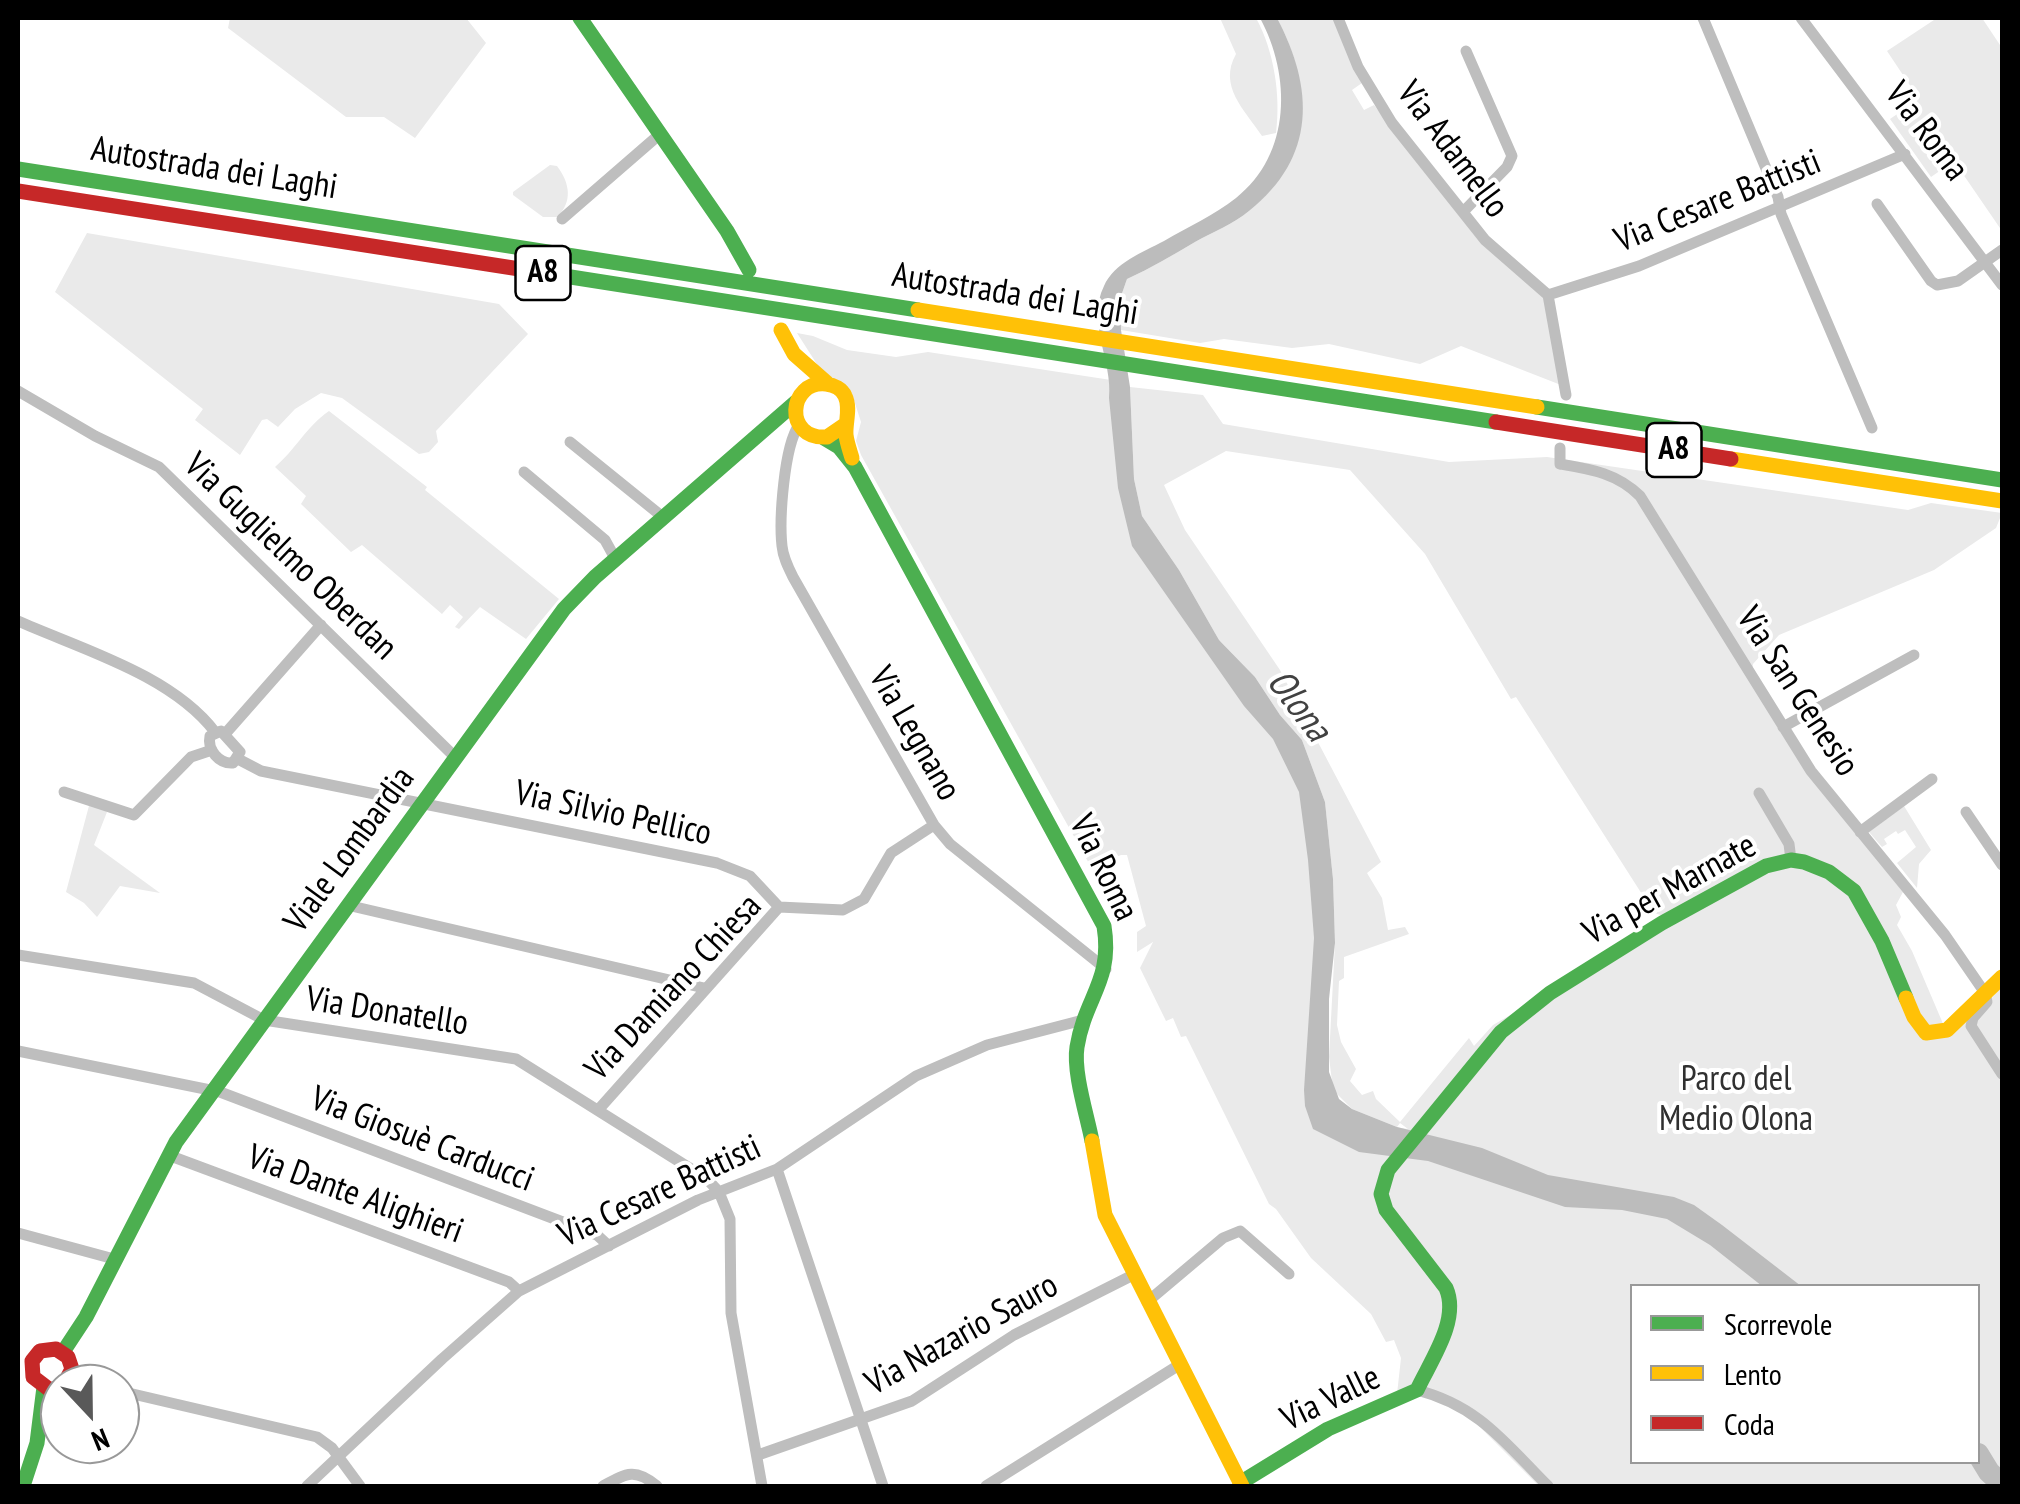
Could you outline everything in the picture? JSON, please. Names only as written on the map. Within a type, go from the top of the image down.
[{"type":"main road","points":[[580,18],[727,231],[746,269]]},
{"type":"main road","name":"Autostrada dei Laghi","points":[[18,169],[2002,480]]},
{"type":"main road","name":"Autostrada dei Laghi","points":[[18,191],[2002,500]]},
{"type":"main road","points":[[781,330],[794,354],[828,384]]},
{"type":"main road","points":[[794,354],[794,411],[811,433],[833,436],[846,424]]},
{"type":"main road","points":[[797,400],[807,388],[828,384]]},
{"type":"main road","name":"Via Roma","points":[[828,384],[846,398],[854,467]]},
{"type":"main road","name":"Viale Lombardia","points":[[63,1352],[86,1317],[168,1155],[564,608],[797,400]]},
{"type":"main road","name":"Viale Lombardia","points":[[756,438],[780,428],[811,433]]},
{"type":"main road","name":"Via Roma","points":[[811,433],[839,447],[854,467],[1098,912],[1108,950],[1106,969],[1083,1020],[1076,1053],[1106,1215],[1235,1485]]},
{"type":"main road","name":"Via per Marnate","points":[[1405,1147],[1500,1032],[1550,993],[1662,923],[1766,866],[1791,860],[1830,872],[1854,891],[1882,941],[1922,1030],[1932,1034],[1945,1031],[1985,994]]},
{"type":"main road","points":[[1985,994],[2002,977]]},
{"type":"main road","name":"Via Valle","points":[[1235,1485],[1328,1429],[1416,1390],[1436,1352],[1452,1302],[1382,1200],[1388,1170],[1405,1147]]},
{"type":"main road","points":[[24,1366],[48,1348],[63,1352],[69,1364]]},
{"type":"main road","points":[[23,1486],[40,1436]]},
{"type":"street","name":"Via Adamello","points":[[1338,18],[1358,67],[1392,124],[1485,240],[1548,296]]},
{"type":"street","points":[[1703,18],[1781,206],[1780,214],[1872,428]]},
{"type":"street","name":"Via Roma","points":[[1800,18],[2002,285]]},
{"type":"street","points":[[1462,212],[1507,167],[1512,156],[1466,50]]},
{"type":"street","points":[[562,219],[660,134]]},
{"type":"street","name":"Via Cesare Battisti","points":[[1548,296],[1639,266],[1906,154]]},
{"type":"street","points":[[1877,204],[1934,284],[1954,284],[2002,250]]},
{"type":"street","points":[[1548,296],[1566,395]]},
{"type":"street","name":"Via Guglielmo Oberdan","points":[[18,391],[95,436],[159,467],[456,757]]},
{"type":"street","name":"Via Legnano","points":[[811,433],[790,442],[782,541],[786,562],[934,825],[950,844],[1106,969]]},
{"type":"street","points":[[570,442],[664,518]]},
{"type":"street","name":"Via San Genesio","points":[[1560,448],[1560,464],[1596,470],[1630,486],[1640,496],[1811,771],[1945,935],[1985,994]]},
{"type":"street","points":[[524,472],[605,540],[616,560]]},
{"type":"street","points":[[18,620],[162,685],[240,752],[238,759]]},
{"type":"street","points":[[64,792],[134,815],[191,758],[212,750],[209,738],[220,733],[321,625]]},
{"type":"street","points":[[1783,727],[1914,655]]},
{"type":"street","name":"Via Silvio Pellico","points":[[212,750],[227,763],[238,759],[261,771],[717,863],[750,876],[779,908]]},
{"type":"street","points":[[1860,832],[1932,779]]},
{"type":"street","points":[[1759,793],[1790,844],[1791,860]]},
{"type":"street","points":[[1966,812],[2002,865]]},
{"type":"street","name":"Via Damiano Chiesa","points":[[599,1109],[779,908],[843,910],[864,899],[891,853],[934,825]]},
{"type":"street","points":[[347,906],[704,988]]},
{"type":"street","name":"Via Donatello","points":[[18,955],[194,983],[264,1020],[516,1059],[707,1179],[719,1192]]},
{"type":"street","points":[[1985,994],[1987,1002],[1973,1018],[1972,1026],[2002,1074]]},
{"type":"street","name":"Via Cesare Battisti","points":[[306,1486],[519,1292],[719,1192],[777,1168],[916,1076],[987,1044],[1083,1020]]},
{"type":"street","name":"Via Giosuè Carducci","points":[[18,1051],[212,1091],[596,1235],[608,1246]]},
{"type":"street","name":"Via Dante Alighieri","points":[[168,1155],[509,1282],[519,1292]]},
{"type":"street","points":[[777,1168],[883,1486]]},
{"type":"street","points":[[719,1192],[731,1235],[731,1313],[762,1486]]},
{"type":"street","points":[[1147,1302],[1223,1238],[1240,1231],[1289,1274]]},
{"type":"street","points":[[18,1233],[114,1259]]},
{"type":"street","name":"Via Nazario Sauro","points":[[758,1455],[912,1401],[1014,1336],[1133,1275]]},
{"type":"street","points":[[986,1486],[1179,1365]]},
{"type":"street","points":[[1416,1390],[1443,1396],[1473,1412],[1548,1486]]},
{"type":"street","points":[[140,1396],[314,1435],[338,1456],[360,1486]]},
{"type":"street","points":[[1260,1486],[1266,1467]]},
{"type":"street","points":[[604,1486],[626,1474],[644,1476],[658,1486]]},
{"type":"green space","points":[[230,18],[466,18],[486,43],[415,138],[384,117],[346,117],[228,28]]},
{"type":"green space","points":[[1220,18],[1256,18],[1275,74],[1276,133],[1262,136],[1236,97],[1230,77],[1236,54]]},
{"type":"green space","points":[[1277,18],[1334,18],[1362,83],[1352,90],[1364,110],[1374,105],[1483,245],[1545,298],[1561,385],[1461,346],[1420,364],[1329,344],[1292,348],[1224,339],[1200,343],[1121,330],[1120,299],[1127,279],[1243,216],[1270,191],[1286,168],[1296,145],[1301,95],[1289,44]]},
{"type":"green space","points":[[1937,18],[1982,18],[2002,48],[2002,231],[1954,161],[1931,177],[1890,119],[1919,99],[1887,51]]},
{"type":"green space","points":[[550,165],[561,172],[567,199],[557,217],[543,217],[513,192]]},
{"type":"green space","points":[[87,233],[499,304],[528,334],[436,431],[438,442],[429,452],[419,454],[342,398],[321,393],[295,409],[278,427],[262,420],[240,455],[195,420],[203,409],[55,292]]},
{"type":"green space","name":"Parco del Medio Olona","points":[[797,333],[847,350],[896,357],[928,352],[1111,380],[1129,508],[1298,756],[1315,868],[1316,1115],[1408,1129],[1352,1109],[1333,1090],[1329,1057],[1335,943],[1325,802],[1302,740],[1255,677],[1219,640],[1142,516],[1134,479],[1130,387],[1203,395],[1223,424],[1449,462],[1547,457],[1908,510],[1931,503],[2002,513],[1996,528],[1934,570],[1779,635],[1753,664],[1752,672],[1809,771],[1903,892],[1896,905],[1901,917],[1897,925],[1947,1033],[1985,1006],[2002,986],[2002,1486],[1539,1486],[1466,1413],[1428,1397],[1397,1394],[1401,1358],[1394,1340],[1386,1342],[1371,1314],[1311,1258],[1269,1204],[1186,1036],[1181,1037],[1173,1018],[1166,1021],[1140,968],[1153,942],[1137,952],[1137,932],[1146,926],[1127,855],[1091,867],[861,455],[856,441],[861,422],[851,391],[820,369]],"holes":[[[1226,451],[1350,470],[1425,554],[1511,699],[1516,697],[1654,913],[1664,916],[1751,867],[1755,874],[1493,1025],[1474,1046],[1469,1038],[1400,1122],[1373,1091],[1362,1095],[1350,1081],[1356,1069],[1341,1042],[1337,1025],[1339,981],[1344,978],[1344,957],[1409,934],[1405,927],[1388,930],[1382,898],[1367,873],[1381,862],[1280,670],[1185,530],[1164,485]]]},
{"type":"green space","points":[[329,411],[427,487],[425,490],[559,599],[526,639],[480,607],[459,629],[455,627],[463,617],[450,605],[442,614],[362,545],[351,552],[301,504],[306,496],[275,467]]},
{"type":"green space","points":[[90,802],[107,812],[94,845],[160,893],[120,886],[97,917],[66,892]]},
{"type":"green space","points":[[1904,806],[1931,850],[1919,864],[1917,888],[1897,863],[1916,847],[1905,830],[1884,839],[1887,844],[1882,847],[1869,832]]},
{"type":"shaded area","points":[[1260,18],[1277,18],[1298,70],[1302,96],[1297,145],[1287,168],[1271,190],[1243,216],[1127,279],[1120,299],[1121,330],[1130,387],[1134,479],[1142,516],[1219,640],[1255,677],[1302,740],[1325,802],[1335,943],[1329,999],[1329,1072],[1339,1099],[1352,1109],[1397,1127],[1482,1148],[1548,1175],[1674,1197],[1694,1205],[1798,1284],[1759,1284],[1710,1245],[1667,1219],[1622,1210],[1565,1207],[1428,1161],[1359,1152],[1313,1129],[1304,1090],[1314,938],[1299,792],[1273,739],[1244,706],[1132,546],[1118,488],[1098,313],[1104,286],[1115,271],[1228,204],[1254,180],[1268,159],[1281,113],[1281,88],[1270,40]]},
{"type":"waterway","name":"Olona","points":[[1980,1457],[2002,1484]]},
{"type":"traffic: fast","points":[[580,18],[727,231],[749,270]]},
{"type":"traffic: fast","points":[[18,169],[918,310]]},
{"type":"traffic: fast","points":[[526,270],[1496,422]]},
{"type":"traffic: fast","points":[[63,1352],[86,1317],[176,1142],[564,609],[595,577],[796,402]]},
{"type":"traffic: fast","points":[[1537,407],[2002,480]]},
{"type":"traffic: fast","points":[[824,438],[839,447],[855,467],[1104,926],[1105,961],[1081,1030],[1076,1057],[1092,1141]]},
{"type":"traffic: fast","points":[[1240,1483],[1328,1429],[1417,1390],[1447,1326],[1449,1300],[1446,1288],[1386,1210],[1381,1194],[1388,1170],[1501,1032],[1550,993],[1662,923],[1766,866],[1791,860],[1829,872],[1854,891],[1882,941],[1906,998]]},
{"type":"traffic: fast","points":[[23,1486],[40,1419]]},
{"type":"traffic: slow","points":[[918,310],[1537,407]]},
{"type":"traffic: slow","points":[[781,330],[794,354],[827,383]]},
{"type":"traffic: slow","points":[[846,424],[827,437],[813,435],[797,420],[798,400],[813,385],[829,385],[842,391],[848,405],[846,435],[852,458]]},
{"type":"traffic: slow","points":[[1731,459],[2002,501]]},
{"type":"traffic: slow","points":[[1906,998],[1926,1033],[1947,1030],[2002,977]]},
{"type":"traffic: slow","points":[[1092,1141],[1105,1215],[1242,1486]]},
{"type":"traffic: jam","points":[[18,191],[526,270]]},
{"type":"traffic: jam","points":[[1496,422],[1731,459]]},
{"type":"traffic: jam","points":[[40,1382],[33,1377],[32,1361],[40,1351],[56,1349],[68,1357],[70,1364]]}]
